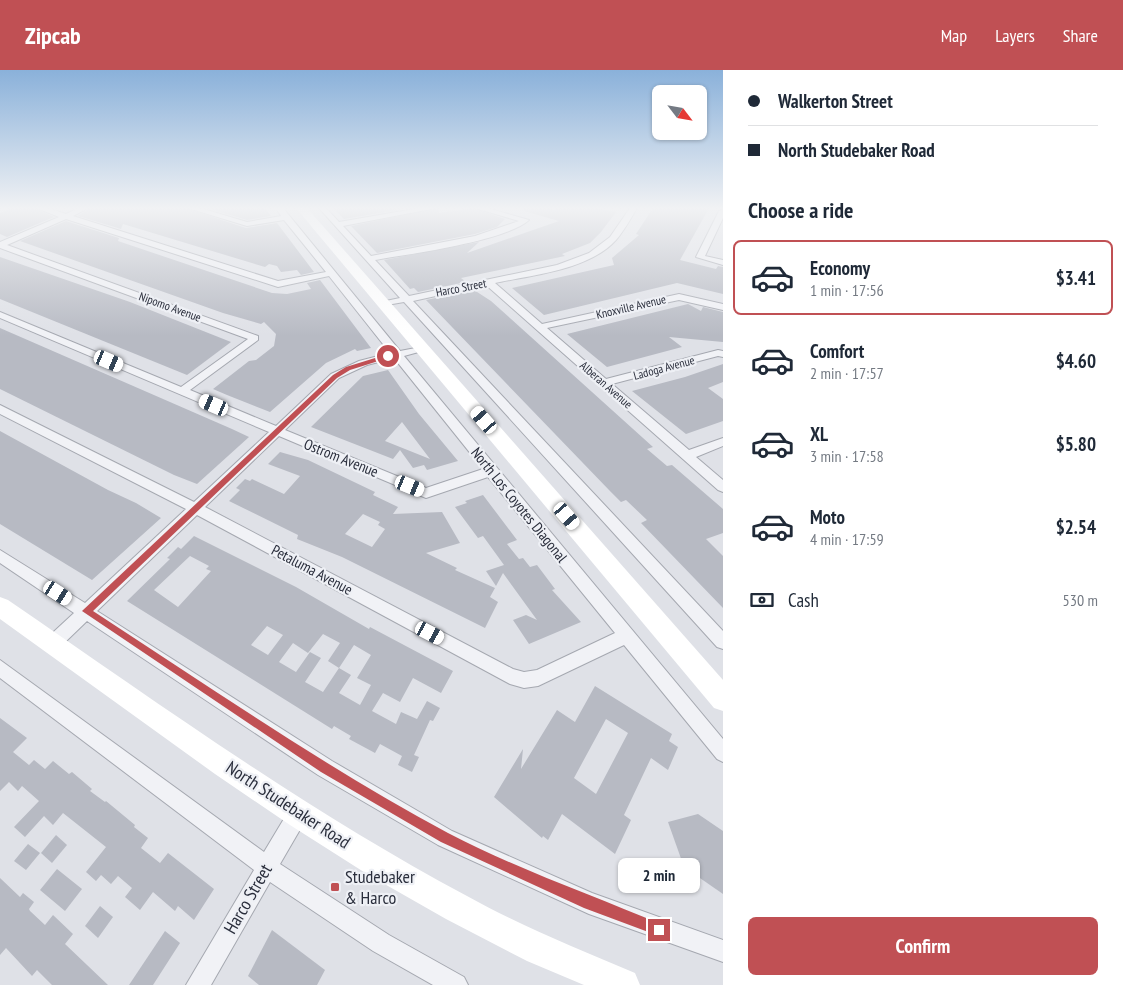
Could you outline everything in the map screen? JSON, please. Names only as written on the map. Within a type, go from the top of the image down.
[{"type":"main road","name":"North Los Coyotes Diagonal","points":[[338,251],[720,693]]},
{"type":"main road","name":"North Studebaker Road","points":[[0,607],[298,814],[396,874],[523,942],[623,985]]},
{"type":"street","name":"Nipomo Avenue","points":[[16,251],[255,338],[182,391]]},
{"type":"street","points":[[174,251],[278,284],[332,273]]},
{"type":"street","name":"North Los Coyotes Diagonal","points":[[314,251],[491,471],[723,753]]},
{"type":"street","points":[[360,251],[723,642]]},
{"type":"street","points":[[368,259],[409,251]]},
{"type":"street","name":"Harco Street","points":[[384,304],[559,267],[592,255],[598,251]]},
{"type":"street","points":[[703,251],[700,257],[723,263]]},
{"type":"street","name":"Alberan Avenue","points":[[489,283],[723,487]]},
{"type":"street","name":"Knoxville Avenue","points":[[540,328],[679,296],[723,307]]},
{"type":"street","name":"Ostrom Avenue","points":[[0,314],[426,493],[491,471]]},
{"type":"street","points":[[53,643],[335,376],[348,368],[422,348]]},
{"type":"street","name":"Ladoga Avenue","points":[[604,384],[718,353],[723,354]]},
{"type":"street","name":"Petaluma Avenue","points":[[0,409],[195,508],[481,660],[524,680],[538,678],[626,636]]},
{"type":"street","points":[[686,456],[723,442]]},
{"type":"street","points":[[0,556],[325,768],[445,838],[589,903],[723,951]]},
{"type":"street","points":[[0,668],[266,867],[381,944],[456,985]]},
{"type":"street","name":"Harco Street","points":[[198,985],[298,814]]},
{"type":"building","points":[[47,251],[147,251],[272,293],[287,294],[311,289],[307,283],[320,280],[371,348],[357,351],[355,349],[326,363],[270,412],[213,389],[249,361],[256,360],[274,346],[276,334],[264,322],[261,324],[223,313]]},
{"type":"building","points":[[211,251],[298,251],[314,272],[301,275],[297,270],[281,272],[277,266],[269,264],[265,267]]},
{"type":"building","points":[[375,251],[389,251],[377,253]]},
{"type":"building","points":[[433,251],[470,251],[467,253],[474,251],[570,251],[562,254],[565,256],[461,278],[466,282],[418,292],[414,288],[410,289],[384,260]]},
{"type":"building","points":[[621,251],[685,251],[680,260],[716,269],[718,266],[723,267],[723,294],[677,283],[544,315],[512,288],[614,265],[612,258]]},
{"type":"building","points":[[0,257],[130,302],[231,342],[187,375],[0,299]]},
{"type":"building","points":[[474,290],[491,301],[653,447],[647,449],[667,466],[672,465],[723,509],[723,533],[706,539],[723,556],[723,608],[641,523],[647,520],[626,500],[621,502],[426,300]]},
{"type":"building","points":[[688,304],[701,311],[703,307],[723,312],[723,342],[669,337],[682,347],[607,367],[567,334]]},
{"type":"building","points":[[0,328],[249,437],[197,484],[174,475],[0,389]]},
{"type":"building","points":[[723,364],[723,382],[708,388],[723,399],[723,421],[686,434],[632,391],[685,377]]},
{"type":"building","points":[[388,370],[419,414],[458,461],[427,470],[424,465],[413,468],[400,450],[393,459],[311,427],[363,376]],"holes":[[[402,422],[430,459],[385,441]]]},
{"type":"building","points":[[0,431],[161,518],[92,580],[0,524]]},
{"type":"building","points":[[280,452],[308,460],[375,492],[373,495],[398,507],[393,514],[442,512],[460,543],[426,553],[457,568],[455,570],[495,588],[490,597],[498,602],[485,628],[342,557],[297,539],[298,535],[229,501],[240,490],[236,488],[245,479],[250,481],[252,479],[284,494],[300,476],[268,464]],"holes":[[[363,514],[380,522],[378,525],[385,529],[372,547],[345,534]]]},
{"type":"building","points":[[483,495],[517,540],[507,544],[519,559],[523,558],[530,567],[537,565],[555,589],[552,590],[581,622],[529,644],[513,620],[526,615],[537,620],[503,573],[496,586],[486,571],[504,565],[483,536],[478,538],[455,507],[467,503],[465,501]]},
{"type":"building","points":[[194,536],[296,587],[369,629],[370,627],[453,671],[441,693],[413,678],[400,702],[383,693],[372,711],[396,724],[401,712],[417,719],[427,701],[440,708],[433,721],[430,720],[414,755],[419,757],[412,772],[398,765],[402,756],[380,744],[375,753],[349,739],[351,736],[334,726],[332,729],[127,601],[170,559],[167,558],[178,547],[181,549]],"holes":[[[190,556],[209,566],[206,569],[211,571],[178,607],[154,590]],[[267,626],[283,635],[268,655],[251,645]],[[323,634],[340,643],[328,661],[339,668],[323,692],[305,682],[321,658],[310,652],[296,672],[279,662],[293,643],[308,653]],[[354,645],[371,655],[357,678],[371,685],[360,705],[339,693],[351,675],[339,668]]]},
{"type":"building","points":[[595,686],[672,734],[669,741],[678,747],[668,770],[651,758],[624,815],[631,820],[615,854],[562,814],[548,840],[543,836],[542,838],[494,797],[523,749],[521,769],[557,710],[575,722]],"holes":[[[606,719],[628,733],[596,794],[574,778]]]},
{"type":"building","points":[[0,718],[27,738],[13,752],[29,765],[34,760],[45,769],[53,761],[69,774],[72,772],[92,789],[90,791],[106,801],[148,838],[141,848],[160,863],[168,853],[214,889],[194,920],[178,906],[175,911],[153,892],[140,910],[125,897],[132,888],[118,876],[111,884],[101,875],[96,881],[86,872],[106,847],[63,813],[53,825],[44,816],[25,837],[14,827],[39,801],[22,786],[18,791],[9,782],[0,791]]},
{"type":"building","points":[[698,814],[723,831],[723,894],[684,867],[668,822]]},
{"type":"building","points":[[56,835],[67,845],[52,863],[41,853]]},
{"type":"building","points":[[28,844],[40,853],[26,870],[14,861]]},
{"type":"building","points":[[57,869],[82,889],[65,911],[40,890]]},
{"type":"building","points":[[0,878],[20,897],[23,893],[34,902],[29,909],[45,925],[53,915],[73,934],[65,944],[108,985],[52,985],[37,970],[32,976],[6,948],[0,955]]},
{"type":"building","points":[[100,906],[113,917],[98,938],[85,926]]},
{"type":"building","points":[[272,930],[325,970],[317,985],[259,985],[248,976]]},
{"type":"building","points":[[165,931],[180,943],[153,985],[129,985]]},
{"type":"place","name":"Studebaker & Harco","points":[[335,887]]},
{"type":"route","points":[[388,356],[348,368],[335,376],[86,611],[325,768],[409,818],[445,838],[496,862],[589,903],[659,930]]}]
